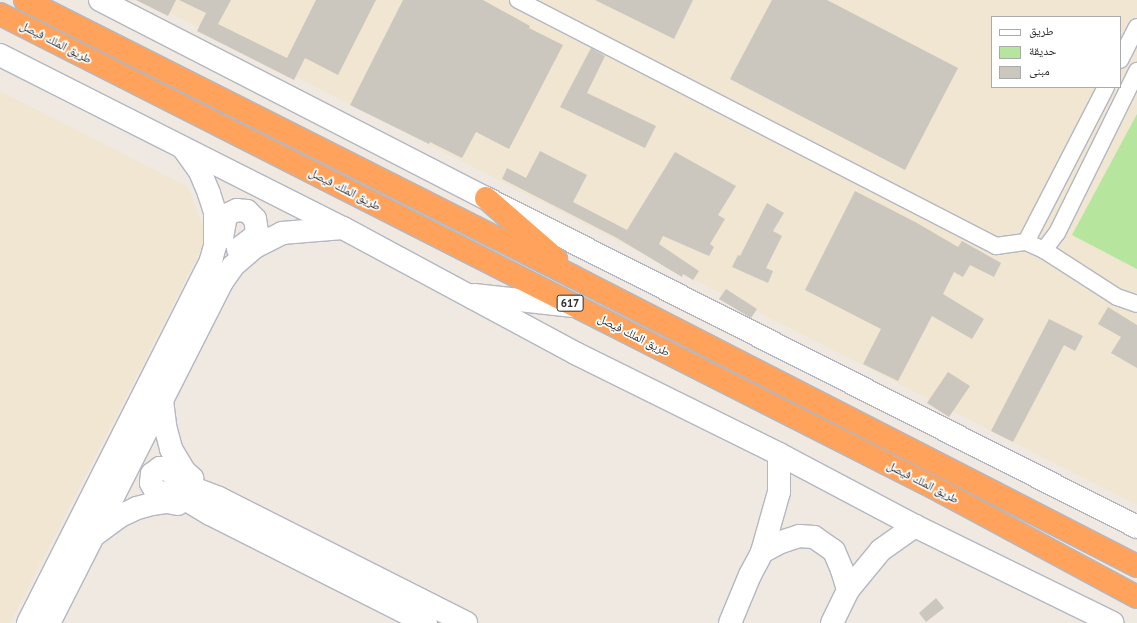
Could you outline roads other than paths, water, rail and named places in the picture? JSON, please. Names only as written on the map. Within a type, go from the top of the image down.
[{"type":"highway","name":"طريق الملك فيصل","points":[[25,0],[572,276],[1137,566]]},
{"type":"highway","name":"طريق الملك فيصل","points":[[0,14],[942,492],[1137,596]]},
{"type":"highway","points":[[486,198],[542,246],[572,276]]},
{"type":"main road","points":[[100,0],[486,198],[1137,526]]},
{"type":"main road","points":[[0,55],[343,228],[463,294],[577,354],[779,454],[915,526],[1113,623]]},
{"type":"main road","points":[[49,623],[162,400],[214,278],[215,212],[210,193],[199,170],[183,147]]},
{"type":"main road","points":[[28,623],[214,278],[233,266],[243,256],[269,238],[282,233],[296,231],[343,228]]},
{"type":"main road","points":[[463,294],[577,306]]},
{"type":"main road","points":[[162,400],[168,438],[177,461],[196,481],[214,506],[426,623]]},
{"type":"main road","points":[[730,623],[750,575],[762,552],[779,492],[779,454]]},
{"type":"main road","points":[[93,536],[120,516],[152,504],[167,502],[214,506],[466,623]]},
{"type":"main road","points":[[832,623],[848,590],[881,550],[915,526]]},
{"type":"main road","points":[[762,552],[781,542],[800,536],[814,537],[834,551],[848,590]]},
{"type":"street","points":[[518,0],[996,246],[1026,242],[1044,250],[1117,297],[1137,304]]},
{"type":"street","points":[[1121,58],[1137,26]]},
{"type":"street","points":[[1044,250],[1057,233],[1137,71]]},
{"type":"street","points":[[1026,242],[1105,88]]}]
